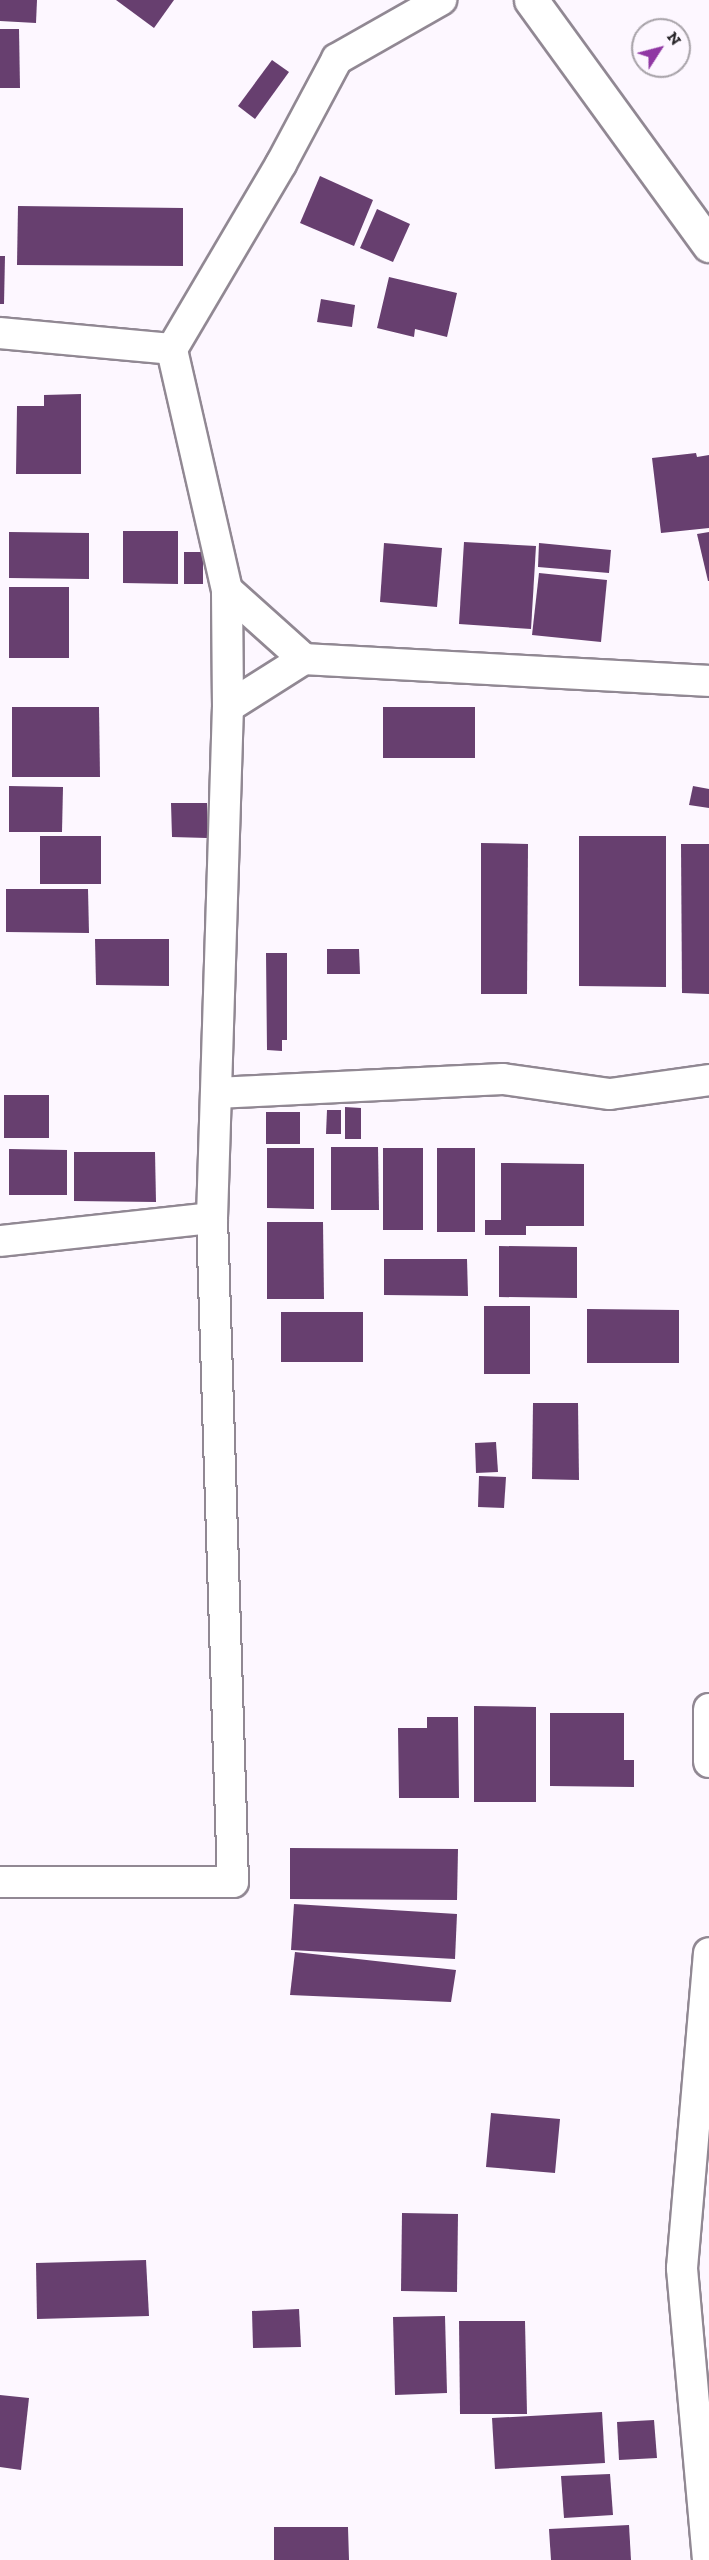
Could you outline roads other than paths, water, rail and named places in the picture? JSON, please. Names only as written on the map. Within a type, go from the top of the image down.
[{"type":"street","points":[[0,1882],[233,1882],[212,1218],[228,708],[227,590],[172,349],[281,164],[338,59],[441,0]]},
{"type":"street","points":[[531,0],[709,245]]},
{"type":"street","points":[[0,333],[172,349]]},
{"type":"street","points":[[227,590],[304,658]]},
{"type":"street","points":[[228,708],[304,658],[709,681]]},
{"type":"street","points":[[216,1093],[503,1079],[610,1094],[709,1080]]},
{"type":"street","points":[[0,1242],[212,1218]]},
{"type":"street","points":[[709,1709],[709,1762]]},
{"type":"street","points":[[708,2560],[682,2268],[709,1953]]}]
